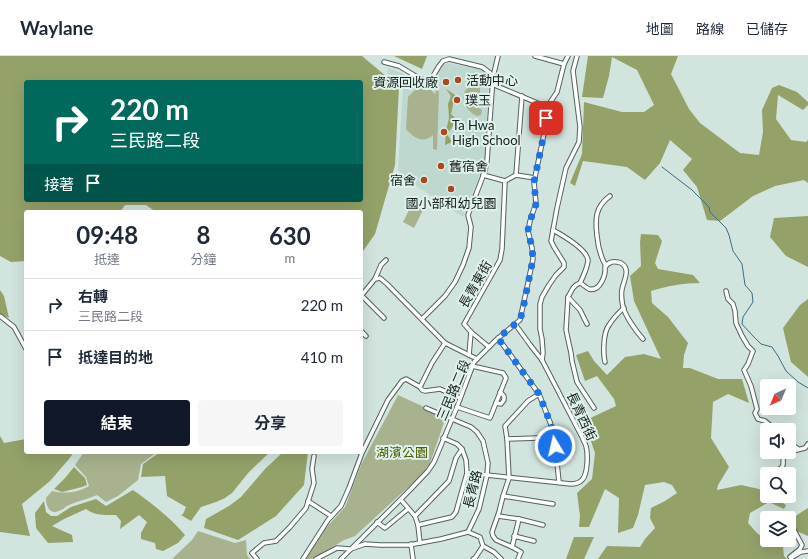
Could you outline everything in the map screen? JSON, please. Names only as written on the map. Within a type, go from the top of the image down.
[{"type":"street","points":[[498,56],[492,84],[547,107],[557,92],[564,64],[568,56]]},
{"type":"street","points":[[535,56],[564,64]]},
{"type":"street","points":[[542,360],[543,353],[540,328],[540,304],[549,285],[564,267],[564,263],[551,240],[566,168],[579,142],[580,128],[572,71],[577,56]]},
{"type":"street","points":[[384,62],[399,66],[425,80],[432,78],[441,63],[449,59],[482,67],[490,72],[493,77]]},
{"type":"street","name":"長青東街","points":[[422,320],[445,296],[455,282],[469,248],[471,227],[468,215],[487,161],[492,84]]},
{"type":"street","points":[[516,175],[522,96]]},
{"type":"street","name":"三民路二段","points":[[341,559],[400,500],[434,462],[474,362],[498,338],[520,320],[533,259],[528,230],[536,204],[534,193],[535,178],[545,129],[547,107]]},
{"type":"street","points":[[483,175],[506,181],[516,175],[535,178]]},
{"type":"street","name":"長青東街","points":[[471,332],[464,324],[500,260],[506,181]]},
{"type":"street","points":[[580,283],[589,289],[601,284],[606,266],[599,251],[595,221],[603,201],[610,196]]},
{"type":"street","points":[[553,230],[566,237],[583,252],[588,261],[580,283],[576,284],[568,296],[566,330],[574,370],[579,386],[586,394],[594,408]]},
{"type":"street","points":[[363,294],[375,280],[381,265],[386,260]]},
{"type":"street","points":[[606,266],[608,263],[613,262],[619,262],[624,265],[626,276],[622,290],[623,306],[643,339]]},
{"type":"street","points":[[375,280],[380,278],[387,284],[445,343],[477,359]]},
{"type":"street","points":[[726,291],[728,299],[733,304],[736,323],[748,346],[753,351],[744,370],[754,396],[758,419],[767,423]]},
{"type":"street","points":[[568,296],[580,310],[587,324]]},
{"type":"street","points":[[363,298],[384,318]]},
{"type":"street","points":[[605,362],[603,354],[605,334],[608,326],[624,308]]},
{"type":"street","points":[[0,316],[14,327],[24,345]]},
{"type":"street","name":"長青西街","points":[[467,473],[571,484],[578,483],[586,474],[586,447],[542,360],[515,324]]},
{"type":"street","points":[[469,355],[471,332]]},
{"type":"street","points":[[471,332],[489,347]]},
{"type":"street","points":[[363,333],[366,336]]},
{"type":"street","points":[[498,338],[539,394],[554,434],[559,482]]},
{"type":"street","points":[[420,387],[432,363],[445,343]]},
{"type":"street","points":[[457,407],[490,418],[506,378],[503,373],[472,366]]},
{"type":"street","points":[[363,451],[388,400],[402,381],[406,379],[425,391],[440,389],[460,398]]},
{"type":"street","points":[[496,403],[501,404],[504,400],[504,396],[500,392]]},
{"type":"street","points":[[518,559],[521,552],[496,540],[492,532],[509,478],[505,426],[528,401],[539,394]]},
{"type":"street","name":"長青路","points":[[426,408],[471,427],[477,432],[483,441],[488,463],[487,475],[479,509],[468,532]]},
{"type":"street","points":[[418,525],[452,517],[456,512],[467,473],[466,460],[462,449],[457,444],[444,438]]},
{"type":"street","points":[[507,438],[538,438]]},
{"type":"street","points":[[798,449],[805,448],[808,444]]},
{"type":"street","points":[[415,516],[449,481],[456,458],[462,449]]},
{"type":"street","points":[[303,559],[328,520],[340,506],[349,488],[362,454]]},
{"type":"street","points":[[257,559],[252,553],[264,543],[276,541],[290,528],[306,508],[314,483],[312,469],[314,456]]},
{"type":"street","points":[[503,496],[553,504]]},
{"type":"street","points":[[400,500],[415,516],[418,525],[420,543]]},
{"type":"street","points":[[308,501],[331,516]]},
{"type":"street","points":[[378,522],[385,528],[408,509]]},
{"type":"street","points":[[498,516],[543,525]]},
{"type":"street","points":[[512,547],[518,519]]},
{"type":"street","points":[[316,559],[337,548],[351,549],[365,544],[409,545],[468,532],[480,537],[483,546],[494,552],[501,559]]},
{"type":"street","points":[[796,534],[802,545],[800,549],[790,557],[791,558],[801,552],[808,551]]},
{"type":"street","points":[[514,536],[534,540]]},
{"type":"street","points":[[411,544],[413,559]]},
{"type":"street","points":[[474,559],[483,546]]},
{"type":"shaded area","name":"Ta Hwa High School","points":[[447,63],[482,70],[489,77],[488,92],[484,97],[488,101],[485,162],[463,217],[406,179],[398,170],[403,85],[398,78],[387,74],[388,68],[402,73],[419,85],[432,84],[438,78],[441,66]]},
{"type":"green space","points":[[0,56],[362,56],[399,87],[395,165],[375,234],[363,251],[363,210],[153,210],[146,205],[125,205],[121,210],[24,210],[24,261],[11,262],[0,256]]},
{"type":"green space","points":[[394,56],[427,56],[422,69]]},
{"type":"green space","points":[[588,56],[678,56],[671,74],[689,109],[700,123],[740,153],[759,155],[763,132],[762,110],[772,88],[779,85],[797,92],[808,102],[808,105],[803,110],[778,95],[776,119],[791,140],[806,142],[808,140],[808,183],[804,180],[775,186],[753,196],[720,221],[707,220],[697,187],[683,170],[692,159],[670,140],[660,163],[645,180],[627,167],[583,161],[575,186],[570,183],[582,154],[584,102],[622,112],[644,112],[654,105],[637,70],[612,57],[603,98],[582,97]]},
{"type":"green space","points":[[475,85],[480,87],[480,93],[473,101],[474,107],[482,110],[481,115],[477,116],[468,109],[464,100],[465,91],[469,87]]},
{"type":"green space","points":[[424,86],[435,94],[436,91],[439,91],[437,150],[433,149],[433,135],[426,139],[419,139],[406,129],[408,97],[416,89]]},
{"type":"green space","points":[[446,89],[455,95],[451,114],[460,125],[453,126],[447,134],[452,142],[445,145],[449,118],[448,104],[451,96]]},
{"type":"green space","points":[[412,204],[423,210],[414,228],[403,222]]},
{"type":"green space","points":[[808,216],[808,267],[786,256],[770,237],[774,218]]},
{"type":"green space","points":[[641,234],[658,235],[662,241],[655,263],[658,269],[693,275],[700,283],[675,285],[651,291],[652,303],[668,317],[688,343],[684,355],[683,368],[690,368],[718,379],[742,379],[749,403],[728,394],[713,402],[711,438],[729,467],[718,485],[717,490],[741,485],[760,490],[760,503],[767,503],[750,513],[748,523],[760,535],[760,547],[783,547],[784,556],[787,559],[598,559],[607,546],[640,547],[655,528],[650,518],[651,508],[677,493],[672,485],[664,482],[645,485],[638,515],[633,528],[618,533],[619,498],[605,489],[589,527],[579,527],[580,516],[577,493],[592,479],[595,453],[584,421],[616,406],[614,399],[597,376],[585,381],[576,355],[588,351],[594,361],[607,375],[625,357],[644,354],[661,359],[634,301],[630,276],[641,266]]},
{"type":"green space","points":[[0,290],[4,296],[9,318],[0,314]]},
{"type":"green space","points":[[808,299],[808,377],[791,362],[783,328],[800,305]]},
{"type":"green space","name":"湖濱公園","points":[[398,395],[446,417],[428,469],[355,536],[344,540],[312,559],[306,559],[325,529],[345,507],[361,465]]},
{"type":"green space","points":[[0,436],[4,443],[24,439],[24,454],[73,454],[50,481],[22,504],[30,536],[0,532]]},
{"type":"green space","points":[[83,454],[154,454],[141,464],[138,480],[118,496],[106,502],[97,495],[69,505],[57,512],[49,510],[46,498],[52,491],[71,492],[89,486],[86,477],[75,465]]},
{"type":"green space","points":[[157,454],[268,454],[249,472],[232,493],[225,498],[201,507],[191,521],[181,515],[186,507],[167,496],[165,476],[141,477],[143,464]]},
{"type":"green space","points":[[281,454],[308,454],[304,485],[276,516],[238,540],[204,528],[206,519],[229,506],[241,497],[265,469]]},
{"type":"green space","points":[[74,467],[85,478],[87,485],[62,492],[54,489],[65,478]]},
{"type":"green space","points":[[133,490],[167,516],[185,535],[178,543],[163,551],[156,549],[155,543],[141,539],[141,533],[147,522],[139,515],[120,529],[121,521],[116,515],[97,514],[86,509],[52,526],[72,535],[73,542],[48,543],[36,528],[35,513],[44,501],[46,512],[51,516],[57,516],[71,507],[96,499],[106,506]]},
{"type":"green space","points":[[771,503],[783,503],[786,505],[784,509]]},
{"type":"green space","points":[[808,508],[808,536],[799,532],[796,535],[796,516]]},
{"type":"green space","points":[[198,531],[235,543],[246,540],[247,555],[250,559],[172,559],[192,540]]},
{"type":"green space","points":[[574,537],[594,537],[584,559],[566,559]]},
{"type":"waterway","points":[[662,167],[692,190],[709,207],[710,212],[726,228],[733,251],[742,264],[745,285],[752,293],[753,302],[743,317],[742,324],[761,344],[772,347],[786,371],[798,382],[808,388]]},
{"type":"place","name":"活動中心","points":[[458,80]]},
{"type":"place","name":"資源回收廠","points":[[446,82]]},
{"type":"place","name":"璞玉","points":[[457,100]]},
{"type":"place","name":"Ta Hwa High School","points":[[444,132]]},
{"type":"place","name":"舊宿舍","points":[[441,166]]},
{"type":"place","name":"宿舍","points":[[424,180]]},
{"type":"place","name":"國小部和幼兒園","points":[[451,189]]},
{"type":"route","points":[[546,118],[534,182],[536,204],[528,230],[533,259],[523,309],[520,320],[498,338],[539,394],[554,434],[555,446]]}]
